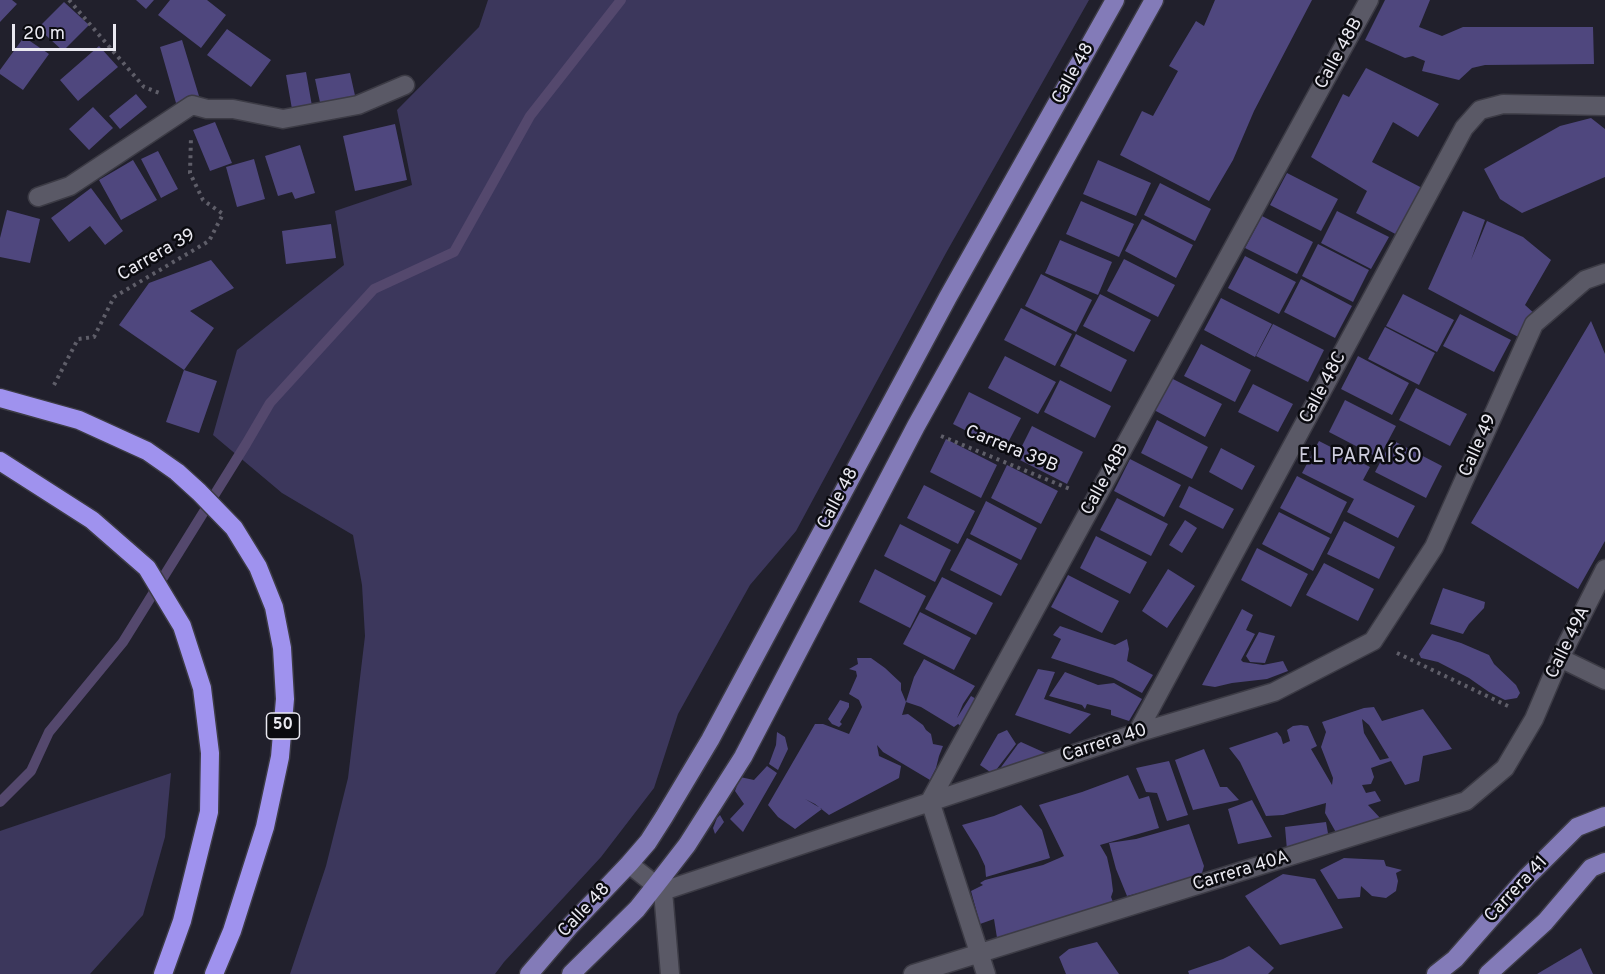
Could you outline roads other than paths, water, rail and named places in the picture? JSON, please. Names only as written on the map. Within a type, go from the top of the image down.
[{"type":"highway","name":"50","points":[[0,398],[79,420],[147,451],[177,472],[234,528],[258,567],[274,607],[282,648],[285,699],[280,757],[265,827],[232,931],[214,974]]},
{"type":"highway","points":[[0,461],[92,520],[147,568],[182,626],[202,688],[210,753],[209,812],[182,921],[163,974]]},
{"type":"main road","name":"Calle 48","points":[[529,974],[648,842],[664,817],[710,740],[948,297],[1115,0]]},
{"type":"main road","name":"Calle 48","points":[[571,974],[660,888],[743,757],[916,426],[1154,0]]},
{"type":"main road","name":"Carrera 41","points":[[1436,974],[1455,959],[1527,878],[1577,827],[1605,816]]},
{"type":"main road","points":[[1488,974],[1545,922],[1591,868],[1605,862]]},
{"type":"street","name":"Calle 48B","points":[[930,801],[1369,0]]},
{"type":"street","points":[[38,197],[70,186],[192,105],[207,109],[233,109],[283,119],[358,105],[405,85]]},
{"type":"street","name":"Calle 48C","points":[[1137,733],[1464,128],[1480,110],[1503,104],[1605,106]]},
{"type":"street","name":"Calle 49","points":[[1373,641],[1434,547],[1534,324],[1585,280],[1605,273]]},
{"type":"street","name":"Calle 49A","points":[[1534,718],[1560,658],[1605,569]]},
{"type":"street","name":"Carrera 40","points":[[660,888],[1137,733],[1274,692],[1373,641]]},
{"type":"street","points":[[1560,658],[1605,680]]},
{"type":"street","name":"Carrera 40A","points":[[913,974],[1466,801],[1505,768],[1534,718]]},
{"type":"street","points":[[930,801],[986,974]]},
{"type":"street","points":[[629,864],[660,888],[670,974]]},
{"type":"waterway","points":[[0,802],[31,771],[49,732],[123,642],[270,403],[374,289],[454,252],[530,116],[621,0]]},
{"type":"district","name":"EL PARAÍSO","points":[[1361,458]]}]
